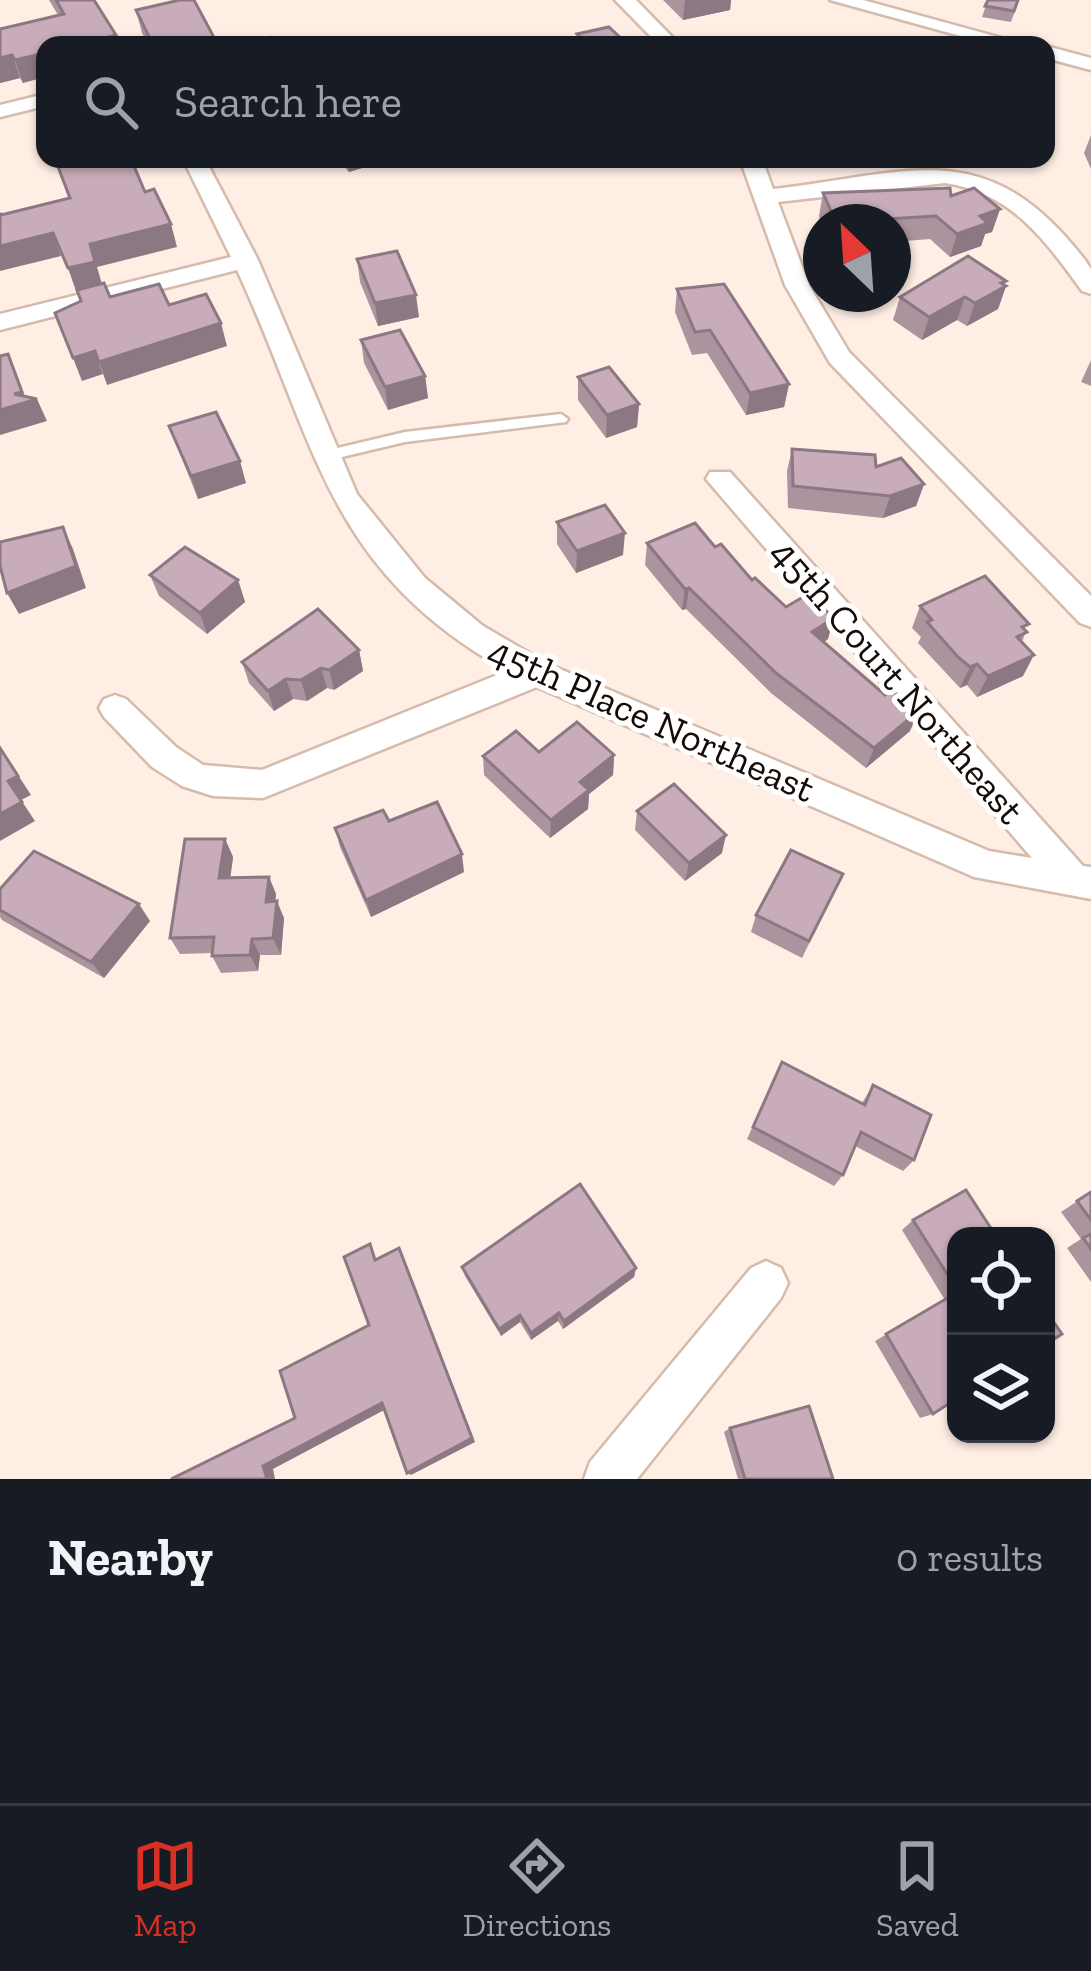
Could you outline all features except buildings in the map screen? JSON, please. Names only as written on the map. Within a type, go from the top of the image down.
[{"type":"street","points":[[625,0],[661,36]]},
{"type":"street","points":[[840,0],[982,36]]},
{"type":"street","points":[[1055,54],[1091,64]]},
{"type":"street","points":[[0,113],[36,103]]},
{"type":"street","points":[[0,113],[36,119]]},
{"type":"street","name":"45th Place Northeast","points":[[199,168],[246,260],[325,456],[358,519],[404,579],[479,643],[537,674],[986,866],[1084,884]]},
{"type":"street","points":[[755,168],[797,285],[838,357],[1091,615]]},
{"type":"street","points":[[766,197],[945,176],[969,178],[994,185],[1039,215],[1091,286]]},
{"type":"street","points":[[0,322],[246,260]]},
{"type":"street","name":"45th Court Northeast","points":[[720,479],[1084,884]]},
{"type":"street","points":[[116,708],[181,774],[224,787],[263,784],[537,674]]},
{"type":"street","points":[[607,1479],[766,1283]]},
{"type":"lane","points":[[325,456],[405,437],[561,419]]}]
